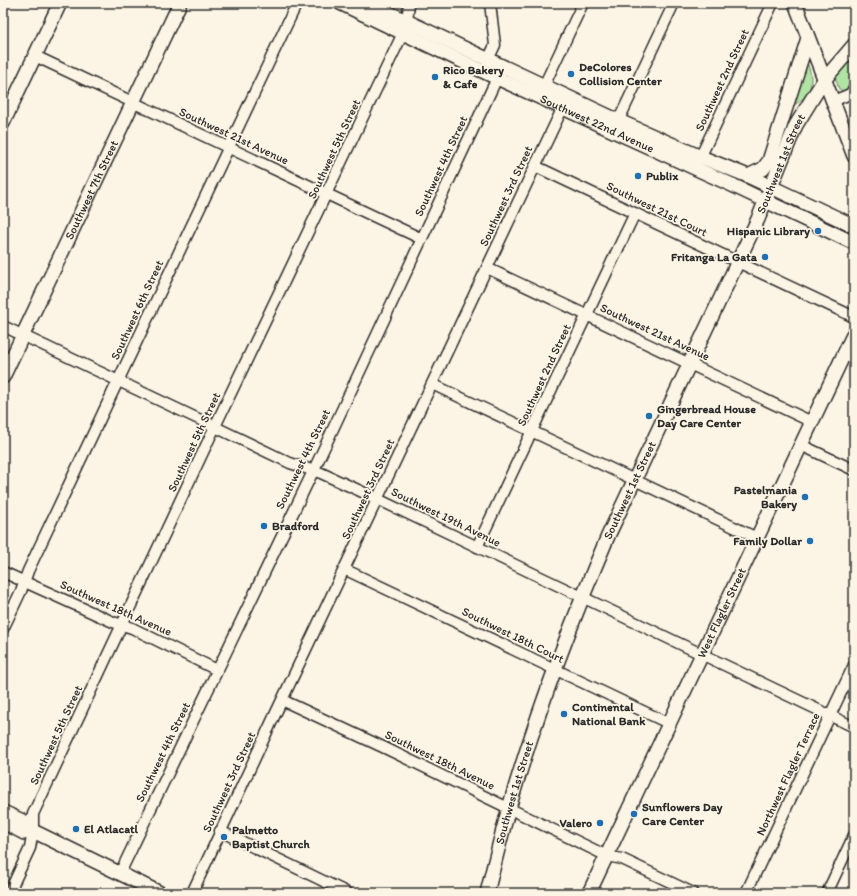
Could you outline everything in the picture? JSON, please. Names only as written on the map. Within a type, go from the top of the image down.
[{"type":"main road","points":[[3,123],[60,3]]},
{"type":"main road","name":"Southwest 7th Street","points":[[3,377],[180,3]]},
{"type":"main road","name":"Southwest 22nd Avenue","points":[[340,3],[488,60],[542,92],[698,163],[766,202],[854,243]]},
{"type":"main road","name":"Southwest 22nd Avenue","points":[[368,3],[405,27],[497,78],[542,92]]},
{"type":"main road","points":[[795,3],[854,156]]},
{"type":"main road","points":[[748,176],[757,173],[766,166],[782,122],[808,38]]},
{"type":"main road","name":"Southwest 1st Street","points":[[487,893],[509,808],[555,670],[582,596],[608,536],[766,202],[792,133],[824,80],[854,45]]},
{"type":"main road","points":[[782,122],[796,108],[812,99]]},
{"type":"main road","name":"Southwest 22nd Avenue","points":[[698,163],[748,176],[854,226]]},
{"type":"main road","name":"West Flagler Street","points":[[589,893],[854,333]]},
{"type":"main road","points":[[3,812],[29,824],[33,831]]},
{"type":"main road","points":[[3,822],[24,832],[33,831],[120,873],[139,888],[160,893]]},
{"type":"street","name":"Southwest 6th Street","points":[[3,629],[28,571],[297,3]]},
{"type":"street","name":"Southwest 5th Street","points":[[9,893],[30,848],[33,831],[33,814],[405,27],[409,3]]},
{"type":"street","points":[[488,60],[495,45],[490,3]]},
{"type":"street","points":[[542,92],[583,3]]},
{"type":"street","points":[[616,126],[674,3]]},
{"type":"street","name":"Southwest 2nd Street","points":[[698,163],[773,3]]},
{"type":"street","name":"Southwest 21st Avenue","points":[[35,56],[422,240]]},
{"type":"street","name":"Southwest 4th Street","points":[[120,873],[422,240],[497,78]]},
{"type":"street","points":[[833,101],[850,94],[854,89]]},
{"type":"street","name":"Southwest 3rd Street","points":[[192,893],[344,569],[566,103]]},
{"type":"street","name":"Southwest 21st Court","points":[[535,166],[854,317]]},
{"type":"street","name":"Southwest 2nd Street","points":[[478,547],[635,213]]},
{"type":"street","name":"Southwest 21st Avenue","points":[[487,268],[812,422]]},
{"type":"street","name":"Southwest 19th Avenue","points":[[3,326],[290,463],[312,470],[378,499],[854,726]]},
{"type":"street","points":[[432,384],[757,538]]},
{"type":"street","points":[[801,446],[854,470]]},
{"type":"street","name":"Southwest 18th Court","points":[[344,569],[670,724]]},
{"type":"street","name":"Southwest 18th Avenue","points":[[3,572],[113,622],[132,628],[217,670]]},
{"type":"street","name":"Northwest Flagler Terrace","points":[[746,893],[854,665]]},
{"type":"street","name":"Southwest 18th Avenue","points":[[282,700],[607,856],[622,859],[693,893]]},
{"type":"street","points":[[220,831],[348,893]]},
{"type":"street","points":[[827,893],[854,835]]},
{"type":"green space","points":[[854,54],[854,74],[846,90],[843,91],[839,89],[835,77]]},
{"type":"green space","points":[[806,60],[811,74],[810,87],[804,97],[792,106]]},
{"type":"place","name":"DeColores Collision Center","points":[[571,74]]},
{"type":"place","name":"Rico Bakery & Cafe","points":[[435,77]]},
{"type":"place","name":"Publix","points":[[638,176]]},
{"type":"place","name":"Hispanic Library","points":[[818,231]]},
{"type":"place","name":"Fritanga La Gata","points":[[765,257]]},
{"type":"place","name":"Gingerbread House Day Care Center","points":[[649,416]]},
{"type":"place","name":"Pastelmania Bakery","points":[[805,497]]},
{"type":"place","name":"Bradford","points":[[264,526]]},
{"type":"place","name":"Family Dollar","points":[[810,541]]},
{"type":"place","name":"Continental National Bank","points":[[564,714]]},
{"type":"place","name":"Sunflowers Day Care Center","points":[[634,814]]},
{"type":"place","name":"Valero","points":[[600,823]]},
{"type":"place","name":"El Atlacatl","points":[[76,829]]},
{"type":"place","name":"Palmetto Baptist Church","points":[[224,837]]}]
